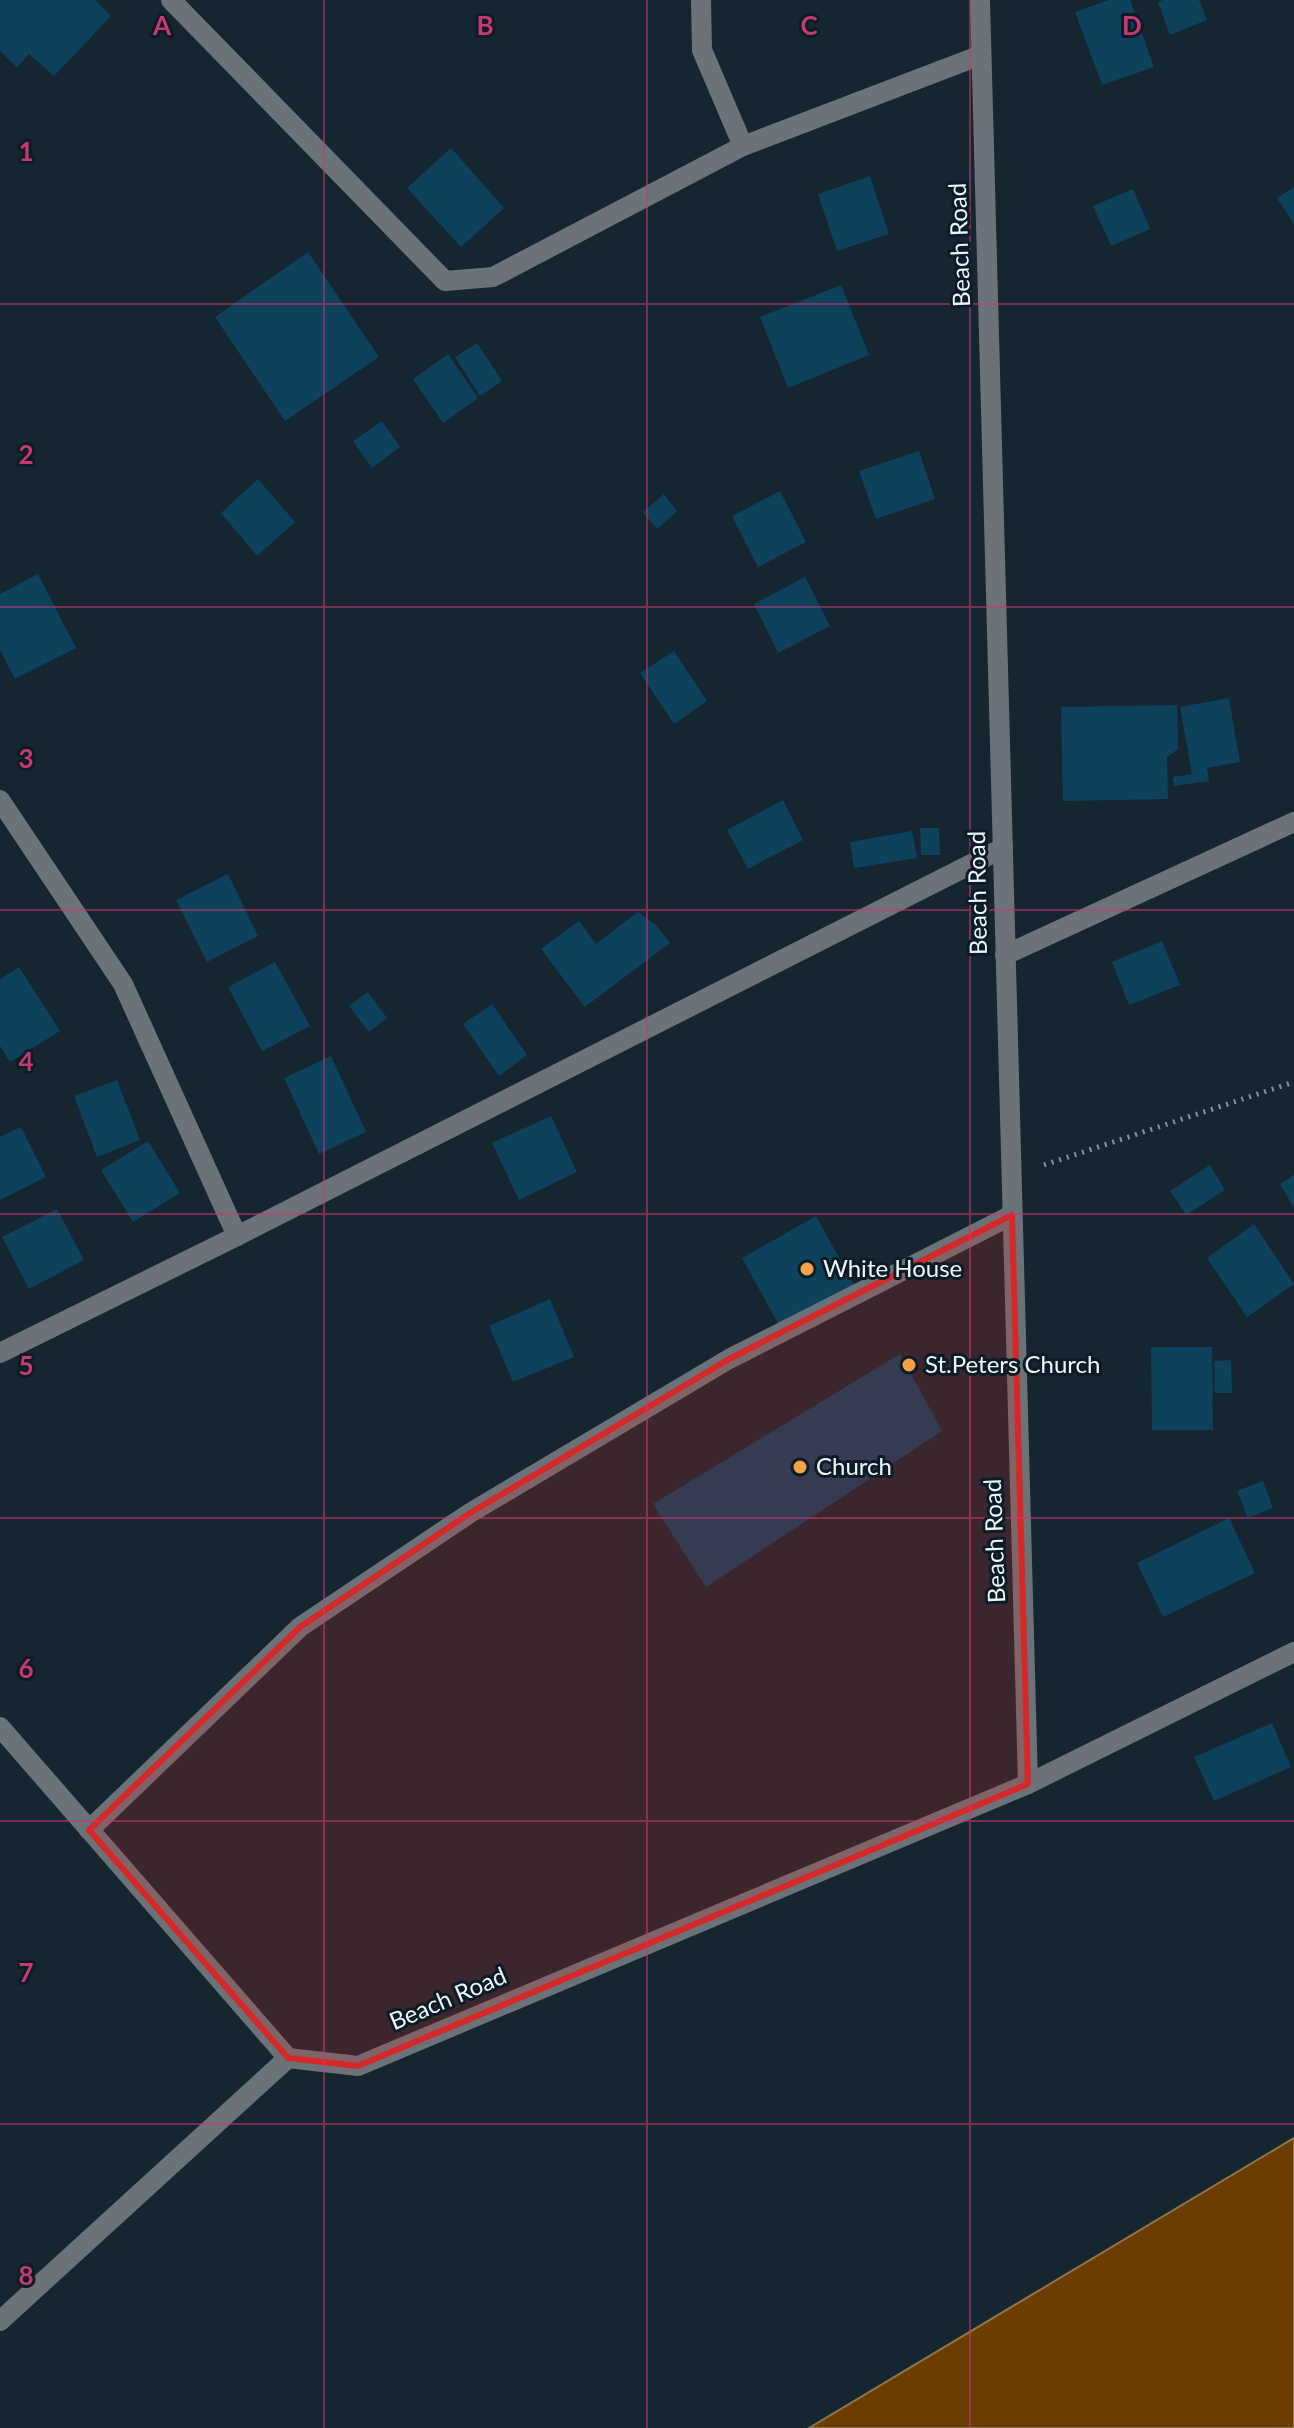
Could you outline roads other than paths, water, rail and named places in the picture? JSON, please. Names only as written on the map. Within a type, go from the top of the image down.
[{"type":"street","points":[[171,0],[445,281],[493,277],[743,146],[981,55]]},
{"type":"street","points":[[701,0],[702,50],[743,146]]},
{"type":"street","name":"Beach Road","points":[[980,0],[1028,1784]]},
{"type":"street","points":[[0,800],[123,984],[237,1236]]},
{"type":"street","points":[[1005,955],[1294,822]]},
{"type":"street","points":[[0,1353],[1003,848]]},
{"type":"street","points":[[89,1830],[300,1627],[470,1513],[729,1359],[1012,1215]]},
{"type":"street","name":"Beach Road","points":[[288,2058],[358,2066],[1028,1784],[1294,1652]]},
{"type":"street","points":[[0,1727],[288,2058],[0,2321]]},
{"type":"place","name":"White House","points":[[807,1269]]},
{"type":"place","name":"St.Peters Church","points":[[909,1365]]},
{"type":"place","name":"Church","points":[[800,1467]]}]
